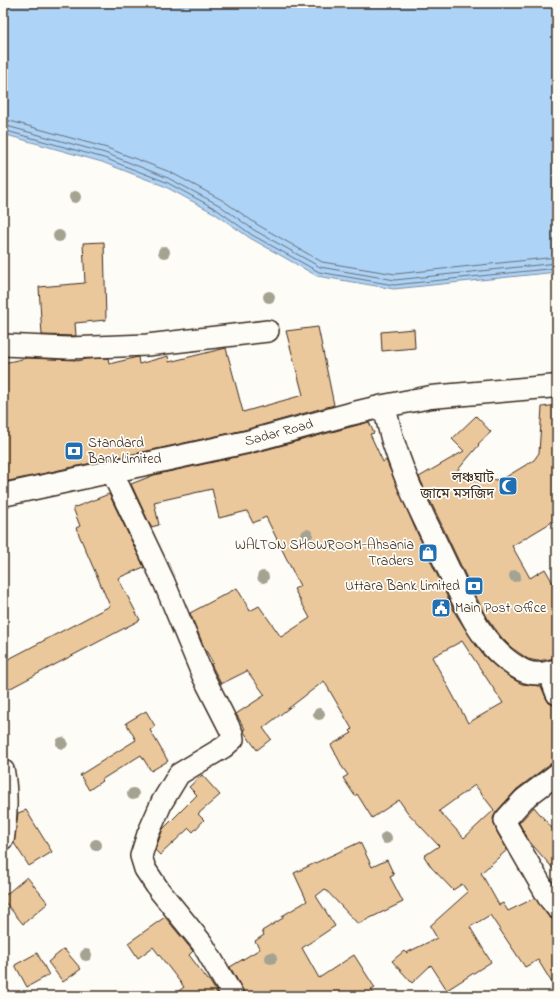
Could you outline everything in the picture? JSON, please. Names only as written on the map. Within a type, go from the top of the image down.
[{"type":"street","points":[[3,345],[68,348],[147,345],[268,331]]},
{"type":"street","name":"Sadar Road","points":[[3,495],[247,442],[384,406],[431,397],[557,386]]},
{"type":"street","points":[[384,406],[395,447],[413,495],[474,621],[493,647],[517,668],[528,673],[544,674],[553,672],[557,694]]},
{"type":"street","points":[[112,472],[164,582],[203,676],[232,733],[233,739],[224,747],[179,774],[162,802],[148,834],[141,856],[145,869],[159,890],[202,943],[233,996]]},
{"type":"street","points":[[3,771],[5,781],[3,838]]},
{"type":"street","points":[[557,774],[524,799],[505,820],[548,897],[557,908]]},
{"type":"water","points":[[3,3],[557,3],[557,272],[394,289],[317,276],[250,238],[214,213],[164,186],[102,162],[3,134]]},
{"type":"building","points":[[104,242],[106,320],[75,323],[76,336],[42,335],[39,287],[85,283],[83,243]]},
{"type":"building","points":[[318,327],[334,405],[244,430],[4,482],[3,363],[27,358],[77,361],[108,358],[109,364],[138,357],[139,364],[168,356],[169,362],[226,348],[243,412],[303,395],[286,331]]},
{"type":"building","points":[[414,329],[415,348],[382,351],[381,332]]},
{"type":"building","points":[[557,405],[557,519],[512,546],[530,578],[545,569],[557,590],[557,658],[537,661],[528,659],[512,648],[502,638],[485,615],[419,477],[464,451],[452,439],[476,416],[491,432],[478,444],[479,445],[451,478],[501,480],[534,460],[539,453],[542,407]]},
{"type":"building","points":[[369,422],[374,433],[370,434],[383,462],[386,460],[414,526],[455,613],[473,641],[484,656],[497,668],[522,684],[541,686],[549,703],[557,706],[557,762],[550,764],[517,789],[496,812],[493,818],[494,824],[507,850],[481,873],[499,905],[503,903],[508,911],[535,898],[548,916],[557,920],[557,991],[538,960],[525,967],[490,915],[470,927],[491,962],[447,990],[431,965],[412,983],[392,961],[404,951],[406,953],[437,938],[430,926],[468,892],[462,884],[453,890],[431,867],[424,856],[439,846],[408,813],[399,800],[372,818],[357,794],[355,796],[343,778],[348,775],[340,764],[331,745],[352,733],[350,731],[352,729],[324,681],[263,728],[271,739],[257,750],[244,732],[243,730],[245,729],[236,714],[265,695],[247,671],[221,684],[190,613],[237,588],[250,611],[259,606],[281,637],[310,618],[294,589],[300,586],[266,517],[253,523],[247,511],[219,518],[212,489],[154,502],[159,525],[151,527],[131,484],[154,475],[250,454]],"holes":[[[462,641],[503,703],[468,723],[432,657]],[[475,785],[494,810],[464,838],[439,811]]]},
{"type":"building","points":[[109,494],[144,567],[118,578],[140,620],[3,692],[3,662],[110,606],[76,528],[80,526],[73,508]]},
{"type":"building","points":[[146,711],[155,726],[150,730],[168,761],[151,771],[141,755],[101,780],[102,781],[89,790],[80,775],[136,740],[126,723]]},
{"type":"building","points":[[202,775],[220,795],[198,814],[204,820],[193,832],[189,828],[160,855],[155,850],[163,829],[197,795],[189,787]]},
{"type":"building","points":[[534,807],[557,834],[557,873],[529,841],[519,823]]},
{"type":"building","points":[[26,810],[52,852],[29,866],[14,843],[18,813]]},
{"type":"building","points":[[360,842],[372,867],[387,860],[394,875],[390,877],[403,902],[358,924],[325,889],[316,896],[335,926],[302,948],[319,978],[354,955],[375,988],[371,990],[376,996],[245,996],[230,967],[260,949],[255,941],[264,935],[262,931],[283,918],[282,916],[307,901],[294,873]]},
{"type":"building","points":[[27,877],[48,903],[23,924],[3,900],[3,897]]},
{"type":"building","points":[[165,917],[193,951],[189,955],[209,980],[219,996],[172,996],[184,987],[153,947],[138,958],[128,943]]},
{"type":"building","points":[[64,949],[81,969],[63,982],[48,962]]},
{"type":"building","points":[[37,953],[49,975],[27,987],[15,965]]},
{"type":"place","name":"Standard Bank Limited","points":[[74,451]]},
{"type":"place","name":"লঞ্চঘাট জামে মসজিদ","points":[[508,486]]},
{"type":"place","name":"WALTON SHOWROOM-Ahsania Traders","points":[[428,553]]},
{"type":"place","name":"Uttara Bank Limited","points":[[474,586]]},
{"type":"place","name":"Main Post Office","points":[[441,608]]}]
